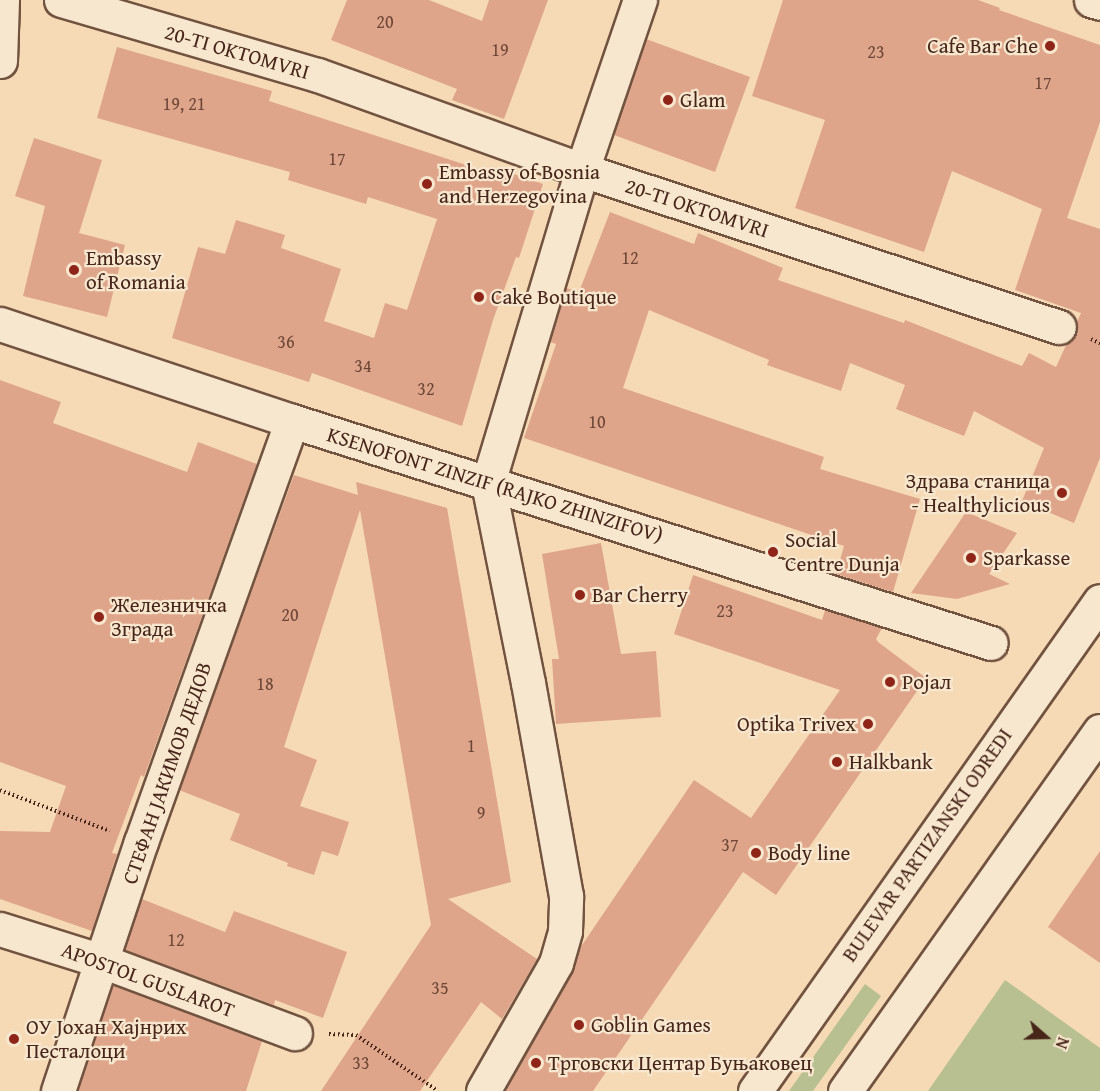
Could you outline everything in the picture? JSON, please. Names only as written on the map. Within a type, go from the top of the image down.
[{"type":"street","points":[[0,61],[2,0]]},
{"type":"street","name":"20-TI OKTOMVRI","points":[[61,0],[318,75],[582,170],[1059,327]]},
{"type":"street","points":[[483,1091],[556,963],[565,931],[566,896],[528,683],[488,483],[582,170],[640,0]]},
{"type":"street","points":[[1091,0],[1100,3]]},
{"type":"street","name":"KSENOFONT ZINZIF (RAJKO ZHINZIFOV)","points":[[0,324],[292,422],[991,643]]},
{"type":"street","name":"СТЕФАН ЈАКИМОВ ДЕДОВ","points":[[58,1091],[141,842],[292,422]]},
{"type":"street","name":"BULEVAR PARTIZANSKI ODREDI","points":[[755,1091],[1100,601]]},
{"type":"street","points":[[845,1091],[1100,731]]},
{"type":"street","name":"APOSTOL GUSLAROT","points":[[0,928],[102,962],[295,1033]]},
{"type":"path","points":[[0,790],[141,842]]},
{"type":"path","points":[[295,1033],[356,1035],[438,1091]]},
{"type":"green space","points":[[1005,980],[1100,1048],[1100,1091],[928,1091]]},
{"type":"green space","points":[[865,984],[881,996],[813,1091],[789,1091]]},
{"type":"building","points":[[347,0],[429,0],[482,21],[489,0],[548,0],[504,119],[452,100],[457,89],[331,40]]},
{"type":"building","points":[[783,0],[978,0],[1000,8],[999,10],[1100,45],[1100,122],[1067,218],[1100,229],[1100,458],[1074,523],[1022,501],[1044,448],[974,411],[964,436],[896,409],[905,385],[850,363],[841,391],[767,365],[769,360],[649,310],[623,388],[824,457],[820,469],[920,499],[893,592],[836,574],[844,546],[524,438],[556,344],[550,342],[566,288],[579,292],[610,212],[694,244],[698,233],[783,268],[778,280],[904,323],[905,320],[1022,366],[1029,353],[1056,367],[1067,343],[1077,333],[1077,322],[1081,313],[1015,290],[1042,209],[952,171],[924,252],[795,208],[825,120],[752,96]]},
{"type":"building","name":"Glam","points":[[646,39],[750,77],[715,172],[614,135]]},
{"type":"building","points":[[117,47],[272,91],[269,101],[491,173],[493,167],[543,184],[519,258],[516,257],[493,320],[462,426],[312,373],[309,382],[172,338],[198,247],[225,254],[236,220],[285,235],[281,248],[341,269],[324,321],[374,338],[385,303],[407,310],[437,219],[368,197],[366,204],[288,180],[290,172],[97,118]]},
{"type":"building","points":[[34,138],[102,160],[79,233],[125,245],[107,317],[23,296],[45,206],[15,196]]},
{"type":"building","name":"Железничка Зграда","points":[[0,380],[61,402],[53,423],[187,472],[198,442],[257,464],[144,777],[141,775],[112,853],[117,854],[92,931],[0,899],[0,831],[50,832],[66,786],[0,762]]},
{"type":"building","points":[[294,475],[358,495],[356,482],[447,508],[511,882],[448,899],[537,959],[502,1019],[481,1002],[420,1091],[321,1091],[431,925],[360,510],[284,747],[317,760],[300,806],[349,822],[338,856],[322,851],[314,875],[287,866],[288,863],[230,840],[240,814],[179,790]]},
{"type":"building","name":"Sparkasse","points":[[966,512],[1017,533],[989,574],[1010,584],[957,599],[911,593]]},
{"type":"building","points":[[601,543],[621,654],[656,651],[661,717],[556,724],[552,659],[559,659],[542,554]]},
{"type":"building","points":[[693,575],[822,620],[825,610],[882,628],[876,639],[878,642],[926,678],[776,895],[743,872],[593,1091],[505,1091],[572,972],[580,948],[694,780],[751,818],[840,690],[674,634]]},
{"type":"building","points":[[1100,851],[1100,963],[1048,927]]},
{"type":"building","points":[[142,899],[225,932],[234,911],[347,952],[323,1018],[275,1000],[274,1005],[125,950]]},
{"type":"building","points":[[113,985],[262,1041],[246,1091],[78,1091]]},
{"type":"place","name":"Cafe Bar Che","points":[[1050,46]]},
{"type":"place","name":"Glam","points":[[668,100]]},
{"type":"place","name":"Embassy of Bosnia and Herzegovina","points":[[427,184]]},
{"type":"place","name":"Embassy of Romania","points":[[74,270]]},
{"type":"place","name":"Cake Boutique","points":[[479,297]]},
{"type":"place","name":"Здрава станица - Healthylicious","points":[[1062,493]]},
{"type":"place","name":"Social Centre Dunja","points":[[773,552]]},
{"type":"place","name":"Sparkasse","points":[[971,558]]},
{"type":"place","name":"Bar Cherry","points":[[580,595]]},
{"type":"place","name":"Железничка Зграда","points":[[99,617]]},
{"type":"place","name":"Ројал","points":[[890,682]]},
{"type":"place","name":"Optika Trivex","points":[[868,724]]},
{"type":"place","name":"Halkbank","points":[[837,762]]},
{"type":"place","name":"Body line","points":[[756,853]]},
{"type":"place","name":"Goblin Games","points":[[579,1025]]},
{"type":"place","name":"ОУ Jохан Хајнрих Песталоци","points":[[14,1039]]},
{"type":"place","name":"Трговски Центар Буњаковец","points":[[536,1063]]}]
